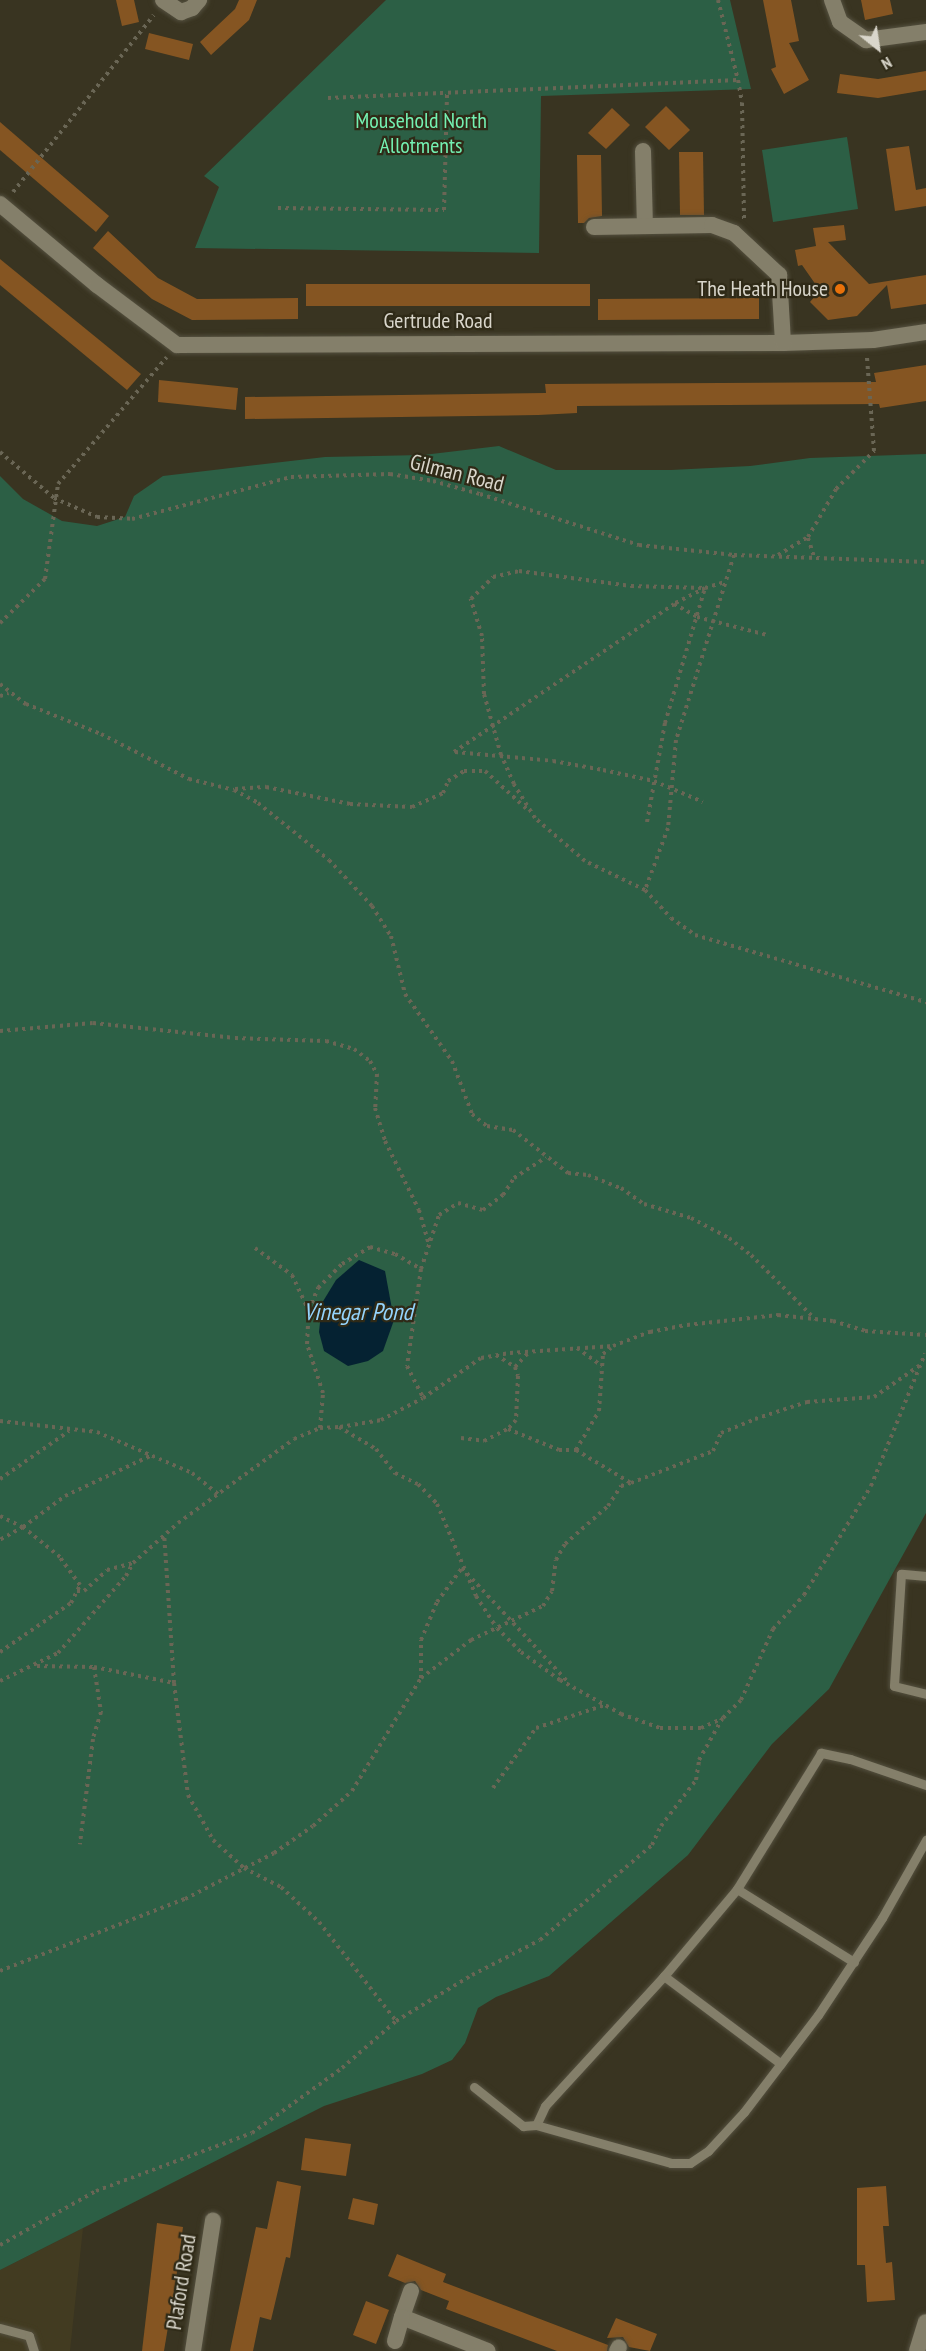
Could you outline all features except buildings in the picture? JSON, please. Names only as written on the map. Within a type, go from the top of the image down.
[{"type":"street","points":[[167,4],[181,12],[192,8],[199,0]]},
{"type":"street","points":[[832,0],[840,22],[866,40],[926,32]]},
{"type":"street","points":[[643,151],[645,226]]},
{"type":"street","points":[[1,205],[97,285],[177,345]]},
{"type":"street","points":[[594,227],[712,225],[734,233],[779,274],[783,342]]},
{"type":"street","name":"Gertrude Road","points":[[177,345],[783,342],[865,340],[926,332]]},
{"type":"street","name":"Plaford Road","points":[[193,2351],[213,2221]]},
{"type":"street","points":[[394,2341],[411,2291]]},
{"type":"street","points":[[402,2317],[488,2351]]},
{"type":"street","points":[[917,2351],[926,2322]]},
{"type":"lane","points":[[926,1576],[901,1574],[894,1686],[926,1694]]},
{"type":"lane","points":[[536,2125],[545,2106],[664,1976],[736,1889],[821,1753],[926,1785]]},
{"type":"lane","points":[[474,2086],[523,2126],[536,2125],[671,2163],[690,2163],[708,2151],[781,2064],[854,1962],[926,1840]]},
{"type":"lane","points":[[736,1889],[854,1962]]},
{"type":"lane","points":[[664,1976],[781,2064]]},
{"type":"lane","points":[[0,2328],[29,2336],[34,2351]]},
{"type":"path","points":[[718,0],[742,103],[745,243]]},
{"type":"path","points":[[1,205],[158,10],[167,4]]},
{"type":"path","points":[[328,98],[738,81]]},
{"type":"path","points":[[278,208],[444,210],[447,93]]},
{"type":"path","points":[[777,555],[808,537],[836,489],[876,447],[865,340]]},
{"type":"path","points":[[0,623],[45,579],[54,498],[58,484],[177,345]]},
{"type":"path","name":"Gilman Road","points":[[0,452],[54,498],[97,516],[132,519],[291,477],[390,474],[442,483],[639,545],[734,555],[926,562]]},
{"type":"path","points":[[808,537],[814,557]]},
{"type":"path","points":[[645,890],[668,828],[669,789],[675,740],[734,555]]},
{"type":"path","points":[[535,818],[501,755],[484,694],[482,636],[471,599],[494,577],[519,571],[543,572],[631,585],[705,588]]},
{"type":"path","points":[[702,802],[654,781],[501,755],[454,752],[674,604],[705,588],[725,581]]},
{"type":"path","points":[[647,822],[665,723],[705,588]]},
{"type":"path","points":[[674,604],[697,617],[767,635]]},
{"type":"path","points":[[0,684],[9,693],[189,779],[234,789],[266,787],[350,804],[412,807],[443,793],[448,781],[464,771],[485,771],[585,861],[645,890],[671,918],[695,935],[926,1002]]},
{"type":"path","points":[[0,696],[9,693]]},
{"type":"path","points":[[234,789],[258,803],[329,860],[372,906],[391,936],[405,994],[452,1061],[472,1114],[487,1126],[513,1130],[568,1173],[588,1175],[621,1188],[644,1204],[691,1218],[729,1238],[751,1255],[815,1319]]},
{"type":"path","points":[[0,1031],[93,1023],[235,1038],[326,1041],[354,1049],[370,1061],[377,1074],[375,1108],[385,1141],[419,1210],[429,1245]]},
{"type":"path","points":[[423,1398],[407,1366],[421,1269],[436,1221],[458,1203],[483,1210],[503,1195],[514,1178],[546,1157]]},
{"type":"path","points":[[320,1428],[323,1393],[307,1344],[309,1310],[318,1288],[342,1264],[370,1247],[395,1254],[421,1269]]},
{"type":"path","points":[[255,1248],[292,1275],[309,1310]]},
{"type":"path","points":[[0,1681],[37,1666],[58,1653],[126,1576],[133,1563],[164,1534],[294,1439],[320,1428],[381,1420],[423,1398],[481,1358],[613,1346],[650,1332],[687,1325],[778,1315],[815,1319],[866,1330],[926,1335]]},
{"type":"path","points":[[576,1450],[599,1411],[603,1354],[613,1346]]},
{"type":"path","points":[[576,1348],[602,1366]]},
{"type":"path","points":[[461,1438],[484,1441],[508,1429],[516,1420],[515,1367],[529,1352]]},
{"type":"path","points":[[0,2245],[96,2191],[252,2133],[342,2068],[396,2021],[472,1975],[540,1940],[652,1845],[661,1826],[696,1780],[703,1752],[723,1718],[741,1700],[773,1629],[804,1596],[871,1486],[926,1353]]},
{"type":"path","points":[[496,1355],[515,1367]]},
{"type":"path","points":[[0,1971],[185,1899],[244,1868],[313,1826],[352,1791],[421,1678],[444,1658],[497,1628],[543,1606],[552,1591],[556,1560],[565,1544],[608,1506],[621,1486],[713,1451],[721,1433],[746,1422],[807,1402],[873,1397],[920,1365]]},
{"type":"path","points":[[0,1420],[97,1432],[192,1473],[219,1495]]},
{"type":"path","points":[[339,1427],[376,1449],[395,1473],[418,1484],[437,1504],[450,1530],[462,1568],[497,1628],[521,1652],[574,1688],[606,1705],[660,1728],[701,1728],[723,1718]]},
{"type":"path","points":[[508,1429],[559,1450],[576,1450],[631,1484]]},
{"type":"path","points":[[0,1479],[70,1430]]},
{"type":"path","points":[[0,1540],[23,1527],[65,1496],[153,1455]]},
{"type":"path","points":[[0,1516],[23,1527],[60,1557],[80,1585],[71,1603],[0,1652]]},
{"type":"path","points":[[164,1534],[174,1683],[188,1795],[213,1840],[244,1868],[281,1887],[319,1922],[396,2021]]},
{"type":"path","points":[[77,1591],[84,1590],[107,1570],[133,1563]]},
{"type":"path","points":[[462,1568],[512,1622],[537,1644],[574,1688]]},
{"type":"path","points":[[421,1678],[421,1640],[437,1602],[462,1568]]},
{"type":"path","points":[[37,1666],[94,1667],[174,1683]]},
{"type":"path","points":[[80,1844],[92,1748],[101,1712],[94,1667]]},
{"type":"path","points":[[494,1788],[536,1728],[606,1705]]},
{"type":"shaded area","points":[[83,2228],[70,2351],[0,2351],[0,2270]]},
{"type":"green space","name":"Mousehold North Allotments","points":[[386,0],[730,0],[751,89],[541,96],[539,253],[195,248],[219,187],[204,176]]},
{"type":"green space","points":[[847,137],[858,209],[773,222],[762,150]]},
{"type":"green space","points":[[499,446],[556,470],[671,470],[750,466],[810,458],[926,454],[926,1513],[829,1689],[772,1744],[688,1855],[549,1976],[496,1997],[478,2008],[465,2043],[452,2060],[422,2074],[324,2106],[0,2270],[0,476],[23,499],[62,521],[97,526],[125,517],[134,496],[163,476],[325,457],[423,455]]},
{"type":"water","name":"Vinegar Pond","points":[[359,1260],[385,1271],[394,1320],[383,1351],[368,1361],[348,1366],[324,1351],[319,1332],[322,1303],[336,1280]]},
{"type":"place","name":"The Heath House","points":[[840,289]]}]
